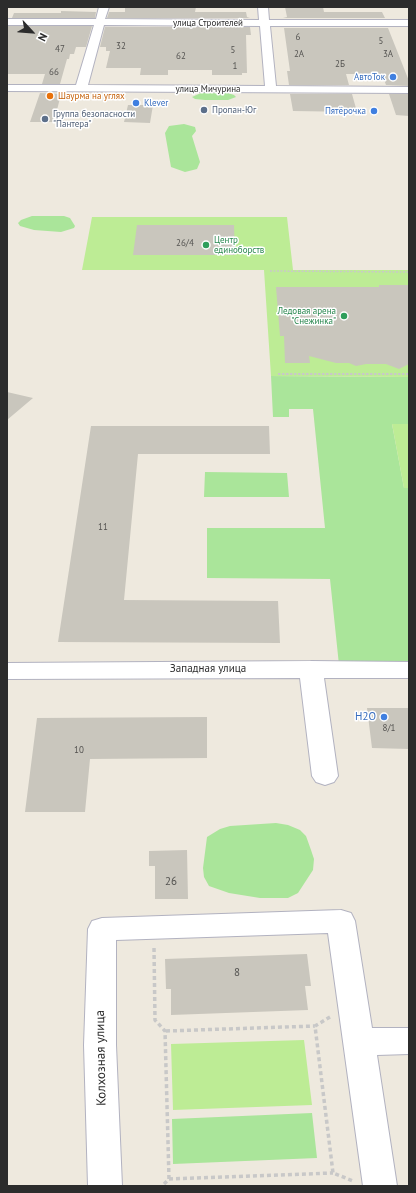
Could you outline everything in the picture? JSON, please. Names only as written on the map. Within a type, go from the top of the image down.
[{"type":"street","points":[[81,88],[104,7]]},
{"type":"street","points":[[263,7],[270,89]]},
{"type":"street","name":"улица Строителей","points":[[7,22],[264,23],[408,20]]},
{"type":"street","name":"улица Мичурина","points":[[7,88],[409,90]]},
{"type":"street","points":[[311,669],[325,776]]},
{"type":"street","name":"Западная улица","points":[[7,671],[311,669],[409,670]]},
{"type":"street","points":[[153,928],[341,921],[358,1042],[367,1184]]},
{"type":"street","name":"Колхозная улица","points":[[105,1186],[100,1045],[102,930],[153,928]]},
{"type":"street","points":[[358,1042],[409,1041]]},
{"type":"path","points":[[270,271],[409,272]]},
{"type":"path","points":[[278,374],[409,374]]},
{"type":"path","points":[[153,928],[154,1020],[165,1031],[169,1179]]},
{"type":"path","points":[[165,1031],[315,1026],[332,1016]]},
{"type":"path","points":[[315,1026],[333,1173]]},
{"type":"path","points":[[162,1186],[169,1179],[333,1173],[367,1184]]},
{"type":"green space","points":[[201,93],[228,93],[236,97],[228,100],[205,100],[195,99],[192,97]]},
{"type":"green space","points":[[184,124],[195,127],[196,131],[192,136],[200,162],[197,169],[185,172],[171,167],[165,133],[169,126]]},
{"type":"green space","points":[[32,216],[64,216],[70,218],[75,226],[74,228],[61,232],[34,230],[20,226],[18,223],[21,220]]},
{"type":"green space","points":[[92,217],[287,217],[293,270],[409,270],[409,377],[271,376],[264,270],[82,270]]},
{"type":"green space","points":[[271,376],[409,377],[409,424],[392,424],[404,488],[409,488],[409,665],[339,665],[330,579],[207,578],[207,528],[325,528],[313,409],[289,409],[289,417],[273,417]]},
{"type":"green space","points":[[392,424],[409,424],[409,488],[404,488]]},
{"type":"green space","points":[[205,472],[287,473],[289,497],[204,497]]},
{"type":"green space","points":[[276,823],[288,825],[300,830],[306,836],[314,859],[313,870],[298,893],[288,898],[260,898],[229,893],[209,886],[204,877],[203,868],[207,837],[220,829],[230,826]]},
{"type":"green space","points":[[304,1040],[312,1105],[173,1110],[171,1044]]},
{"type":"green space","points":[[312,1113],[317,1158],[173,1164],[172,1119]]},
{"type":"building","points":[[125,7],[196,7],[195,12],[246,12],[247,17],[250,18],[107,18],[109,12],[125,12]]},
{"type":"building","points":[[285,7],[323,7],[324,12],[382,12],[385,18],[283,18],[287,17]]},
{"type":"building","points":[[61,11],[96,12],[95,18],[12,18],[14,13],[61,13]]},
{"type":"building","points":[[8,26],[92,26],[86,47],[76,47],[74,54],[70,54],[69,59],[67,59],[60,84],[42,84],[45,74],[7,74]]},
{"type":"building","points":[[105,27],[250,27],[251,35],[246,35],[247,73],[242,73],[242,75],[212,75],[212,70],[168,70],[168,75],[140,75],[141,68],[106,68],[110,51],[106,51],[106,47],[100,47]]},
{"type":"building","points":[[284,28],[388,28],[409,81],[409,86],[386,85],[382,74],[346,74],[349,85],[289,85],[287,71],[290,71]]},
{"type":"building","points":[[40,93],[61,94],[54,122],[30,122]]},
{"type":"building","points":[[290,94],[352,94],[357,112],[293,111]]},
{"type":"building","points":[[389,94],[409,94],[409,116],[396,115]]},
{"type":"building","points":[[128,105],[153,105],[150,123],[124,122]]},
{"type":"building","points":[[137,225],[234,225],[235,255],[133,255]]},
{"type":"building","points":[[379,285],[409,285],[409,364],[399,369],[386,364],[366,364],[356,366],[349,363],[336,363],[309,356],[310,363],[285,363],[284,336],[280,336],[276,287],[379,287]]},
{"type":"building","points":[[7,392],[33,398],[7,420]]},
{"type":"building","points":[[91,426],[269,426],[270,454],[138,454],[124,600],[278,601],[280,643],[58,642]]},
{"type":"building","points":[[367,708],[409,708],[409,749],[372,748]]},
{"type":"building","points":[[207,717],[207,758],[90,759],[85,812],[25,812],[37,718]]},
{"type":"building","points":[[187,850],[188,899],[155,899],[155,866],[149,866],[149,851]]},
{"type":"building","points":[[307,954],[311,986],[305,986],[308,1010],[171,1015],[171,989],[166,989],[165,959]]},
{"type":"place","name":"АвтоТок","points":[[393,77]]},
{"type":"place","name":"Шаурма на углях","points":[[50,96]]},
{"type":"place","name":"Klever","points":[[136,103]]},
{"type":"place","name":"Пропан-Юг","points":[[204,110]]},
{"type":"place","name":"Пятёрочка","points":[[374,111]]},
{"type":"place","name":"Группа безопасности \"Пантера\"","points":[[45,119]]},
{"type":"place","name":"Центр единоборств","points":[[206,245]]},
{"type":"place","name":"Ледовая арена \"Снежинка\"","points":[[344,316]]},
{"type":"place","name":"H2O","points":[[384,717]]}]
